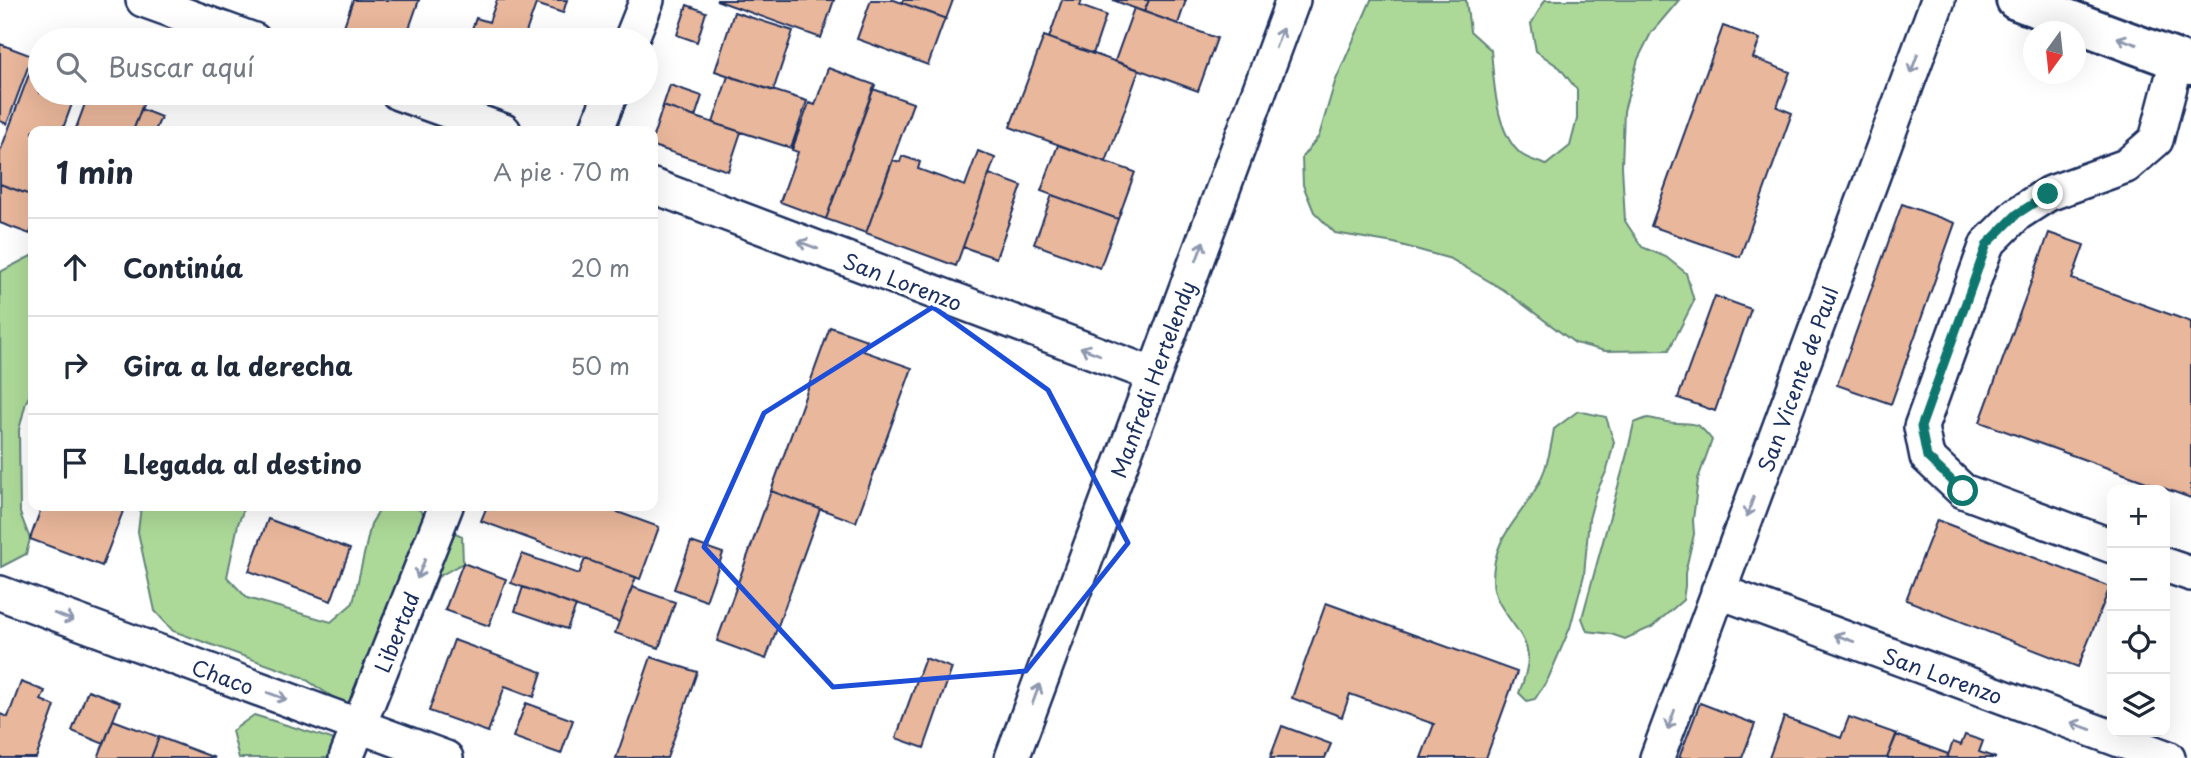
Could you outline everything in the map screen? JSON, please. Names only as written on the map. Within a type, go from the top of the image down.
[{"type":"main road","points":[[2016,0],[2184,63]]},
{"type":"street","points":[[144,0],[221,28]]},
{"type":"street","points":[[636,28],[647,0]]},
{"type":"street","name":"Manfredi Hertelendy","points":[[1012,758],[1293,0]]},
{"type":"street","name":"San Vicente de Paul","points":[[1657,758],[1938,0]]},
{"type":"street","points":[[2107,543],[1963,491],[1927,457],[1921,427],[1987,244],[2017,214],[2048,194],[2126,166],[2156,141],[2184,63]]},
{"type":"street","points":[[431,105],[490,126]]},
{"type":"street","points":[[598,126],[606,105]]},
{"type":"street","name":"San Lorenzo","points":[[658,188],[1154,375]]},
{"type":"street","name":"Libertad","points":[[346,758],[444,511]]},
{"type":"street","points":[[2170,567],[2191,574]]},
{"type":"street","name":"San Lorenzo","points":[[1718,591],[2168,758]]},
{"type":"street","name":"Chaco","points":[[0,593],[446,758]]},
{"type":"highlighted area","points":[[933,307],[1048,390],[1128,543],[1026,671],[833,687],[704,547],[764,413]]},
{"type":"green space","points":[[1371,0],[1466,0],[1470,31],[1491,50],[1497,105],[1506,133],[1521,154],[1546,165],[1570,146],[1577,119],[1577,90],[1560,68],[1536,51],[1531,24],[1545,0],[1679,0],[1651,33],[1638,59],[1624,111],[1622,166],[1625,221],[1642,247],[1666,257],[1686,273],[1694,301],[1669,350],[1605,351],[1575,343],[1504,290],[1451,259],[1394,243],[1335,233],[1314,212],[1303,185],[1302,157],[1319,136],[1335,82]]},
{"type":"green space","points":[[28,258],[28,398],[19,430],[20,513],[30,539],[26,554],[1,567],[0,272]]},
{"type":"green space","points":[[1578,411],[1606,417],[1614,442],[1589,519],[1584,575],[1570,628],[1548,679],[1535,699],[1527,701],[1519,693],[1527,666],[1526,647],[1494,591],[1494,564],[1503,538],[1540,481],[1554,429]]},
{"type":"green space","points":[[1647,418],[1697,425],[1712,440],[1698,479],[1694,534],[1685,573],[1683,600],[1652,627],[1625,639],[1587,631],[1582,618],[1634,423]]},
{"type":"green space","points":[[140,511],[243,511],[227,577],[247,598],[331,622],[353,603],[371,524],[379,511],[421,511],[435,524],[462,536],[463,563],[438,577],[395,680],[372,698],[346,706],[302,677],[173,631],[155,611],[138,532]]},
{"type":"green space","points":[[254,715],[332,739],[349,758],[239,758],[232,731]]},
{"type":"building","points":[[353,0],[419,0],[409,28],[343,28]]},
{"type":"building","points":[[497,0],[567,0],[563,13],[536,4],[528,28],[472,28],[476,18],[489,22]]},
{"type":"building","points":[[716,0],[834,0],[821,38]]},
{"type":"building","points":[[871,0],[894,0],[945,18],[928,65],[857,39]]},
{"type":"building","points":[[903,0],[953,0],[946,19],[902,3]]},
{"type":"building","points":[[1062,0],[1082,0],[1080,6],[1106,15],[1093,54],[1049,38]]},
{"type":"building","points":[[1113,0],[1149,0],[1144,12]]},
{"type":"building","points":[[1149,0],[1186,0],[1178,24],[1144,12]]},
{"type":"building","points":[[687,5],[706,12],[697,42],[677,35]]},
{"type":"building","points":[[1134,8],[1217,38],[1198,91],[1115,61]]},
{"type":"building","points":[[734,12],[793,31],[773,91],[715,71]]},
{"type":"building","points":[[1723,26],[1760,39],[1753,58],[1790,72],[1777,107],[1792,113],[1740,257],[1651,226]]},
{"type":"building","points":[[1044,36],[1139,70],[1106,162],[1010,127]]},
{"type":"building","points":[[0,44],[28,54],[28,67],[7,124],[0,121]]},
{"type":"building","points":[[828,68],[875,85],[826,219],[780,202],[798,152],[792,150],[809,103],[815,105]]},
{"type":"building","points":[[728,76],[807,101],[791,148],[713,123]]},
{"type":"building","points":[[28,77],[28,105],[72,105],[64,126],[28,126],[28,194],[0,184],[0,152]]},
{"type":"building","points":[[670,85],[702,96],[695,117],[663,106]]},
{"type":"building","points":[[873,89],[913,103],[866,233],[826,219]]},
{"type":"building","points":[[85,105],[143,105],[135,126],[77,126]]},
{"type":"building","points":[[663,106],[741,132],[728,171],[658,148],[657,126]]},
{"type":"building","points":[[141,109],[161,117],[157,126],[135,126]]},
{"type":"building","points":[[1058,145],[1135,172],[1118,219],[1041,191]]},
{"type":"building","points":[[978,151],[995,158],[956,266],[866,233],[893,160],[900,162],[902,156],[920,162],[918,169],[965,186]]},
{"type":"building","points":[[989,174],[1022,186],[996,258],[963,247]]},
{"type":"building","points":[[0,184],[28,194],[28,233],[0,223]]},
{"type":"building","points":[[1052,195],[1118,219],[1100,268],[1034,244]]},
{"type":"building","points":[[1902,204],[1955,223],[1891,404],[1837,385]]},
{"type":"building","points":[[2049,233],[2084,245],[2072,279],[2191,322],[2191,498],[2170,490],[2170,485],[2155,485],[1980,422]]},
{"type":"building","points":[[1715,296],[1751,309],[1715,411],[1678,398]]},
{"type":"building","points":[[830,327],[867,340],[863,351],[912,368],[856,522],[771,491]]},
{"type":"building","points":[[771,491],[820,509],[766,659],[717,641]]},
{"type":"building","points":[[40,511],[123,511],[102,566],[30,539]]},
{"type":"building","points":[[485,511],[615,511],[659,527],[640,579],[481,521]]},
{"type":"building","points":[[268,519],[350,549],[331,601],[249,571]]},
{"type":"building","points":[[1937,520],[2107,586],[2107,594],[2078,667],[1906,600]]},
{"type":"building","points":[[691,542],[723,553],[706,601],[674,589]]},
{"type":"building","points":[[522,554],[579,574],[585,559],[636,577],[619,622],[511,583]]},
{"type":"building","points":[[463,563],[506,579],[489,626],[445,610]]},
{"type":"building","points":[[523,587],[576,606],[567,629],[515,611]]},
{"type":"building","points":[[632,587],[675,602],[659,648],[615,633]]},
{"type":"building","points":[[1326,603],[1517,672],[1486,758],[1421,758],[1434,724],[1350,694],[1342,717],[1292,698]]},
{"type":"building","points":[[454,640],[542,672],[534,697],[505,686],[488,732],[429,711]]},
{"type":"building","points":[[651,657],[697,672],[667,758],[616,758]]},
{"type":"building","points":[[925,658],[952,668],[924,748],[896,738]]},
{"type":"building","points":[[21,682],[45,691],[41,700],[55,706],[36,758],[0,758],[0,714],[8,717]]},
{"type":"building","points":[[88,690],[120,702],[104,744],[72,731]]},
{"type":"building","points":[[526,703],[573,720],[561,754],[513,737]]},
{"type":"building","points":[[1700,703],[1755,724],[1742,758],[1679,758]]},
{"type":"building","points":[[1784,717],[1841,738],[1849,717],[1897,734],[1887,758],[1769,758]]},
{"type":"building","points":[[113,720],[159,737],[151,758],[98,758]]},
{"type":"building","points":[[1282,726],[1331,744],[1325,758],[1270,758]]},
{"type":"building","points":[[1896,735],[1948,754],[1947,758],[1887,758]]},
{"type":"building","points":[[1965,735],[1983,741],[1979,752],[1996,758],[1947,758],[1953,742],[1961,745]]},
{"type":"building","points":[[159,737],[215,758],[151,758]]},
{"type":"route","points":[[1963,491],[1927,457],[1921,427],[1987,244],[2017,214],[2048,194]]}]
